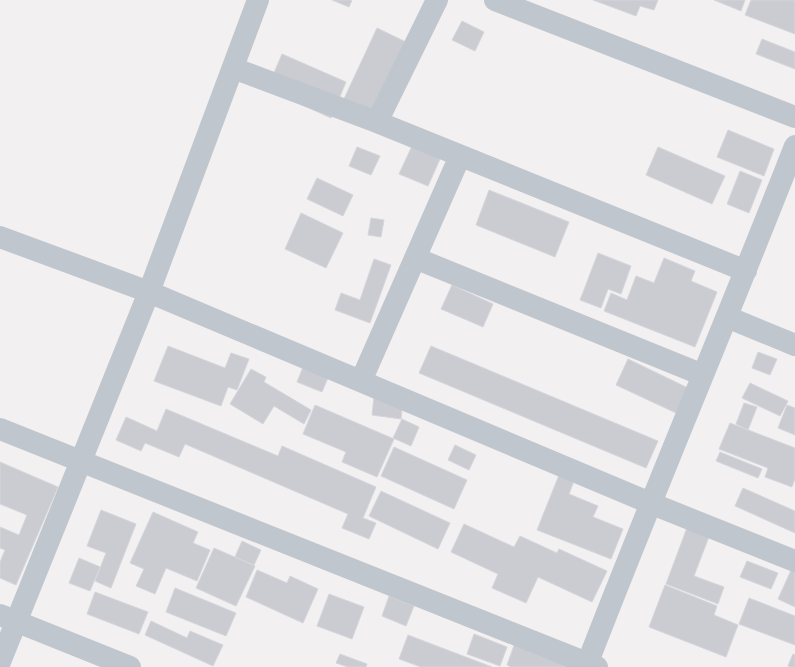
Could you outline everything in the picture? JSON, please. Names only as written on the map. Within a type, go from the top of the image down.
[{"type":"street","points":[[0,662],[8,618],[80,461],[149,292],[258,0]]},
{"type":"street","points":[[377,122],[437,0]]},
{"type":"street","points":[[502,1],[795,117]]},
{"type":"street","points":[[233,68],[377,122],[746,271]]},
{"type":"street","points":[[0,429],[590,666],[650,503],[746,271],[795,146]]},
{"type":"street","points":[[361,381],[460,156]]},
{"type":"street","points":[[0,236],[149,292],[650,503],[795,561]]},
{"type":"street","points":[[415,258],[703,375]]},
{"type":"street","points":[[727,317],[795,345]]},
{"type":"street","points":[[8,618],[130,667]]},
{"type":"building","points":[[332,0],[352,0],[349,7]]},
{"type":"building","points":[[593,0],[658,0],[654,10],[640,6],[636,16]]},
{"type":"building","points":[[714,0],[745,0],[741,11]]},
{"type":"building","points":[[751,0],[795,0],[795,34],[745,15]]},
{"type":"building","points":[[462,21],[484,32],[475,51],[452,40]]},
{"type":"building","points":[[377,28],[408,43],[375,115],[343,101]]},
{"type":"building","points":[[762,39],[795,52],[795,69],[756,54]]},
{"type":"building","points":[[282,54],[346,82],[331,118],[267,89]]},
{"type":"building","points":[[728,130],[774,149],[764,176],[717,157]]},
{"type":"building","points":[[412,146],[440,159],[428,186],[399,174]]},
{"type":"building","points":[[357,147],[380,156],[371,175],[349,166]]},
{"type":"building","points":[[658,147],[725,176],[712,204],[646,175]]},
{"type":"building","points":[[740,171],[762,180],[749,213],[727,204]]},
{"type":"building","points":[[317,178],[353,195],[343,216],[307,199]]},
{"type":"building","points":[[489,190],[569,222],[555,257],[476,225]]},
{"type":"building","points":[[301,213],[343,233],[326,268],[285,249]]},
{"type":"building","points":[[371,218],[384,220],[381,237],[368,235]]},
{"type":"building","points":[[598,253],[631,266],[621,294],[608,289],[601,308],[580,300]]},
{"type":"building","points":[[664,258],[695,271],[691,281],[717,292],[695,347],[604,311],[611,293],[627,300],[636,276],[654,283]]},
{"type":"building","points":[[374,259],[391,265],[370,323],[335,310],[341,293],[360,300]]},
{"type":"building","points":[[452,285],[493,304],[483,327],[441,309]]},
{"type":"building","points":[[168,346],[225,368],[231,353],[249,359],[237,390],[228,387],[221,406],[154,381]]},
{"type":"building","points":[[431,346],[658,441],[646,468],[419,373]]},
{"type":"building","points":[[758,352],[777,359],[770,375],[752,368]]},
{"type":"building","points":[[628,359],[688,388],[676,413],[616,385]]},
{"type":"building","points":[[305,362],[330,373],[322,392],[297,382]]},
{"type":"building","points":[[251,369],[266,377],[264,382],[311,410],[304,424],[274,406],[263,424],[230,404]]},
{"type":"building","points":[[750,383],[788,401],[780,416],[742,398]]},
{"type":"building","points":[[374,397],[403,400],[401,419],[372,415]]},
{"type":"building","points":[[744,403],[757,407],[748,430],[736,424]]},
{"type":"building","points":[[315,405],[394,439],[377,477],[342,462],[346,452],[303,434]]},
{"type":"building","points":[[787,405],[795,408],[795,435],[778,428]]},
{"type":"building","points":[[166,409],[278,456],[282,446],[376,487],[363,518],[376,523],[369,539],[342,528],[348,514],[185,444],[179,457],[145,443],[141,451],[116,440],[126,417],[157,431]]},
{"type":"building","points":[[402,419],[419,427],[411,446],[393,438]]},
{"type":"building","points":[[730,423],[795,448],[795,479],[792,487],[765,477],[768,468],[719,449]]},
{"type":"building","points":[[455,445],[476,455],[469,470],[448,460]]},
{"type":"building","points":[[394,447],[467,480],[454,509],[381,476]]},
{"type":"building","points":[[720,452],[762,469],[758,478],[716,461]]},
{"type":"building","points":[[0,462],[58,487],[16,585],[0,578],[0,562],[5,550],[0,548],[0,527],[19,535],[27,515],[0,504]]},
{"type":"building","points":[[559,475],[574,481],[569,494],[598,506],[593,517],[623,529],[611,559],[537,530]]},
{"type":"building","points":[[743,488],[795,511],[795,533],[735,506]]},
{"type":"building","points":[[381,491],[450,523],[438,549],[369,516]]},
{"type":"building","points":[[101,510],[136,524],[111,588],[95,581],[106,553],[87,546]]},
{"type":"building","points":[[153,512],[198,532],[193,543],[210,550],[197,581],[166,568],[155,594],[136,586],[144,569],[130,563]]},
{"type":"building","points":[[464,524],[514,547],[520,536],[557,553],[559,549],[607,571],[592,602],[538,577],[526,603],[492,588],[498,574],[451,552]]},
{"type":"building","points":[[688,525],[710,534],[694,576],[724,587],[718,604],[666,584]]},
{"type":"building","points":[[242,541],[261,550],[254,565],[235,557]]},
{"type":"building","points":[[214,548],[255,566],[236,606],[196,588]]},
{"type":"building","points":[[79,558],[100,567],[90,591],[69,583]]},
{"type":"building","points":[[747,561],[778,573],[771,589],[740,577]]},
{"type":"building","points":[[792,568],[795,570],[795,607],[778,599]]},
{"type":"building","points":[[257,570],[287,583],[290,576],[318,589],[303,623],[246,597]]},
{"type":"building","points":[[665,585],[717,606],[714,615],[738,625],[726,657],[649,627]]},
{"type":"building","points":[[175,588],[236,613],[226,636],[166,612]]},
{"type":"building","points":[[95,592],[148,612],[139,634],[87,614]]},
{"type":"building","points":[[329,594],[364,607],[352,639],[317,626]]},
{"type":"building","points":[[389,596],[414,606],[406,626],[382,616]]},
{"type":"building","points":[[749,598],[795,616],[795,645],[739,624]]},
{"type":"building","points":[[151,621],[187,638],[190,631],[223,645],[213,666],[145,635]]},
{"type":"building","points":[[474,634],[507,647],[500,666],[467,654]]},
{"type":"building","points":[[408,635],[492,667],[421,667],[399,659]]},
{"type":"building","points":[[517,637],[570,657],[567,667],[511,667],[507,665]]},
{"type":"building","points":[[340,654],[367,664],[366,667],[348,667],[336,663]]},
{"type":"building","points":[[793,654],[795,655],[795,667],[790,667],[788,666]]}]
